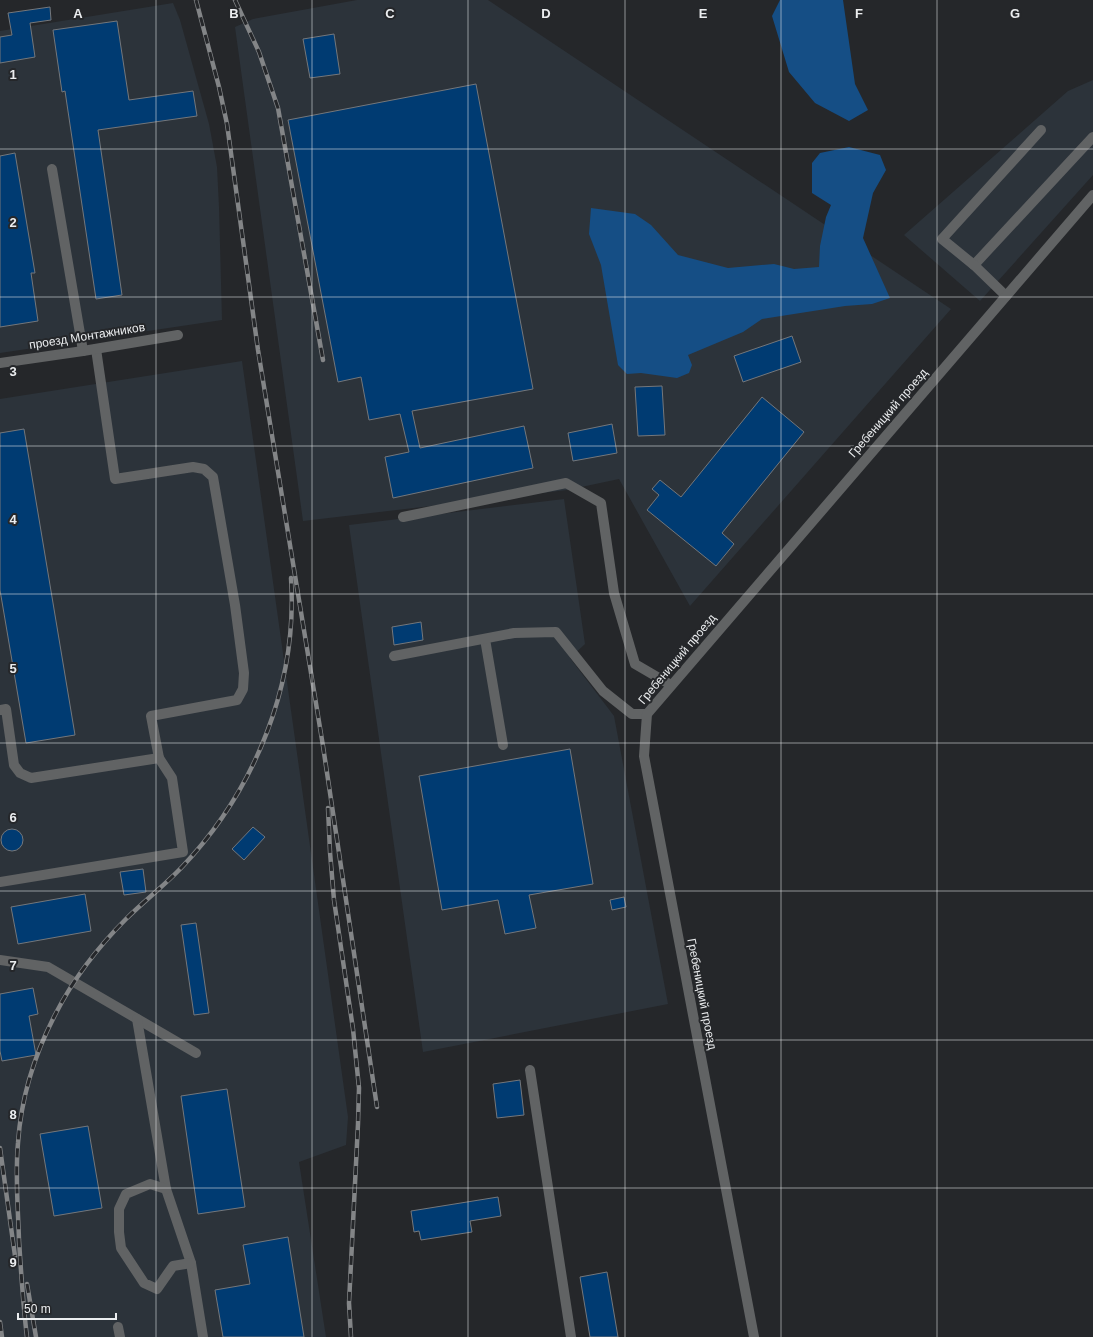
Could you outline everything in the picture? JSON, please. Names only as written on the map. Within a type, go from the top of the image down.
[{"type":"street","points":[[1006,296],[942,239],[1041,130]]},
{"type":"street","points":[[974,266],[1093,137]]},
{"type":"street","points":[[52,169],[83,351]]},
{"type":"street","name":"Гребеницкий проезд","points":[[754,1337],[644,756],[647,714],[1093,195]]},
{"type":"street","name":"проезд Монтажников","points":[[0,363],[178,335]]},
{"type":"street","points":[[0,882],[183,852],[172,778],[159,758],[151,716],[237,700],[243,689],[244,673],[236,606],[213,477],[204,468],[193,467],[115,479],[96,349]]},
{"type":"street","points":[[404,517],[566,483],[601,503],[614,593],[635,664],[672,685]]},
{"type":"street","points":[[394,656],[514,633],[556,632],[603,691],[632,714],[647,714]]},
{"type":"street","points":[[485,639],[503,745]]},
{"type":"street","points":[[0,710],[6,709],[14,765],[20,773],[31,778],[159,758]]},
{"type":"street","points":[[0,960],[48,967],[196,1053]]},
{"type":"street","points":[[137,1019],[166,1189],[191,1263],[203,1337]]},
{"type":"street","points":[[530,1070],[571,1337]]},
{"type":"street","points":[[166,1189],[150,1184],[126,1194],[119,1209],[121,1248],[144,1283],[157,1289],[173,1266],[191,1263]]},
{"type":"shaded area","points":[[357,0],[488,0],[951,309],[690,606],[619,479],[567,490],[303,521],[235,27],[253,19]]},
{"type":"shaded area","points":[[780,0],[843,0],[855,84],[868,110],[849,121],[815,103],[789,72],[772,16]]},
{"type":"shaded area","points":[[173,3],[180,20],[209,124],[217,167],[222,320],[0,353],[0,31]]},
{"type":"shaded area","points":[[1093,80],[1093,175],[980,301],[904,235],[1068,91]]},
{"type":"shaded area","points":[[849,147],[880,155],[886,170],[873,193],[863,238],[890,298],[872,304],[845,306],[762,319],[743,332],[688,355],[692,365],[689,373],[677,378],[641,373],[627,374],[618,365],[601,265],[589,234],[591,208],[635,214],[651,225],[678,255],[728,268],[774,264],[794,269],[819,267],[820,246],[826,217],[831,205],[812,193],[812,163],[820,153]]},
{"type":"shaded area","points":[[242,361],[348,1117],[346,1145],[299,1162],[326,1337],[0,1337],[0,399]]},
{"type":"shaded area","points":[[564,499],[585,644],[570,658],[614,716],[668,1004],[423,1052],[349,525]]},
{"type":"building","points":[[50,7],[51,20],[30,23],[35,57],[0,63],[0,37],[12,35],[8,13]]},
{"type":"building","points":[[117,21],[129,100],[193,91],[197,116],[98,130],[122,295],[96,299],[65,91],[62,92],[53,30]]},
{"type":"building","points":[[334,34],[340,74],[310,78],[303,39]]},
{"type":"building","points":[[476,84],[533,389],[412,411],[420,448],[524,426],[533,468],[393,498],[385,457],[409,452],[400,414],[369,420],[361,377],[338,382],[288,120]]},
{"type":"building","points":[[15,153],[35,273],[31,273],[38,321],[0,327],[0,156]]},
{"type":"building","points":[[792,336],[801,362],[743,382],[734,356]]},
{"type":"building","points":[[662,386],[665,435],[638,436],[635,387]]},
{"type":"building","points":[[762,397],[804,432],[722,533],[734,544],[716,566],[647,510],[659,495],[652,489],[660,480],[681,497]]},
{"type":"building","points":[[612,424],[617,453],[573,461],[568,433]]},
{"type":"building","points":[[24,429],[75,735],[26,743],[0,590],[0,433]]},
{"type":"building","points":[[421,622],[423,640],[394,645],[392,627]]},
{"type":"building","points":[[570,749],[593,884],[529,895],[536,928],[505,934],[498,900],[442,910],[419,776]]},
{"type":"building","points":[[253,827],[265,837],[244,860],[232,849]]},
{"type":"building","points":[[12,829],[16,830],[22,836],[22,844],[16,850],[12,851],[8,850],[2,844],[1,840],[2,836],[8,830]]},
{"type":"building","points":[[143,869],[146,892],[124,895],[120,872]]},
{"type":"building","points":[[85,894],[91,931],[18,944],[11,907]]},
{"type":"building","points":[[624,897],[626,907],[612,910],[610,900]]},
{"type":"building","points":[[196,923],[209,1013],[194,1015],[181,925]]},
{"type":"building","points":[[33,988],[38,1014],[29,1016],[36,1055],[2,1061],[0,1051],[0,994]]},
{"type":"building","points":[[520,1080],[524,1115],[497,1118],[493,1084]]},
{"type":"building","points":[[227,1089],[245,1207],[198,1214],[181,1096]]},
{"type":"building","points":[[88,1126],[102,1208],[54,1216],[40,1134]]},
{"type":"building","points":[[498,1197],[501,1216],[470,1221],[472,1232],[421,1240],[419,1231],[414,1232],[411,1211]]},
{"type":"building","points":[[288,1237],[304,1337],[223,1337],[215,1290],[250,1284],[243,1245]]},
{"type":"building","points":[[607,1272],[618,1337],[590,1337],[580,1277]]},
{"type":"railway","points":[[196,0],[219,87],[227,124],[258,350],[323,746],[377,1107]]},
{"type":"railway","points":[[235,0],[259,52],[278,108],[323,360]]},
{"type":"railway","points":[[27,1337],[19,1240],[17,1167],[22,1109],[30,1076],[48,1028],[63,1000],[87,963],[133,912],[175,874],[208,837],[231,804],[250,770],[266,733],[279,696],[287,657],[291,618],[291,578]]},
{"type":"railway","points":[[328,808],[334,900],[353,1029],[359,1088],[349,1303],[351,1337]]},
{"type":"railway","points":[[0,1148],[15,1256]]},
{"type":"railway","points":[[27,1284],[36,1337]]},
{"type":"railway","points":[[0,1322],[2,1337]]}]
